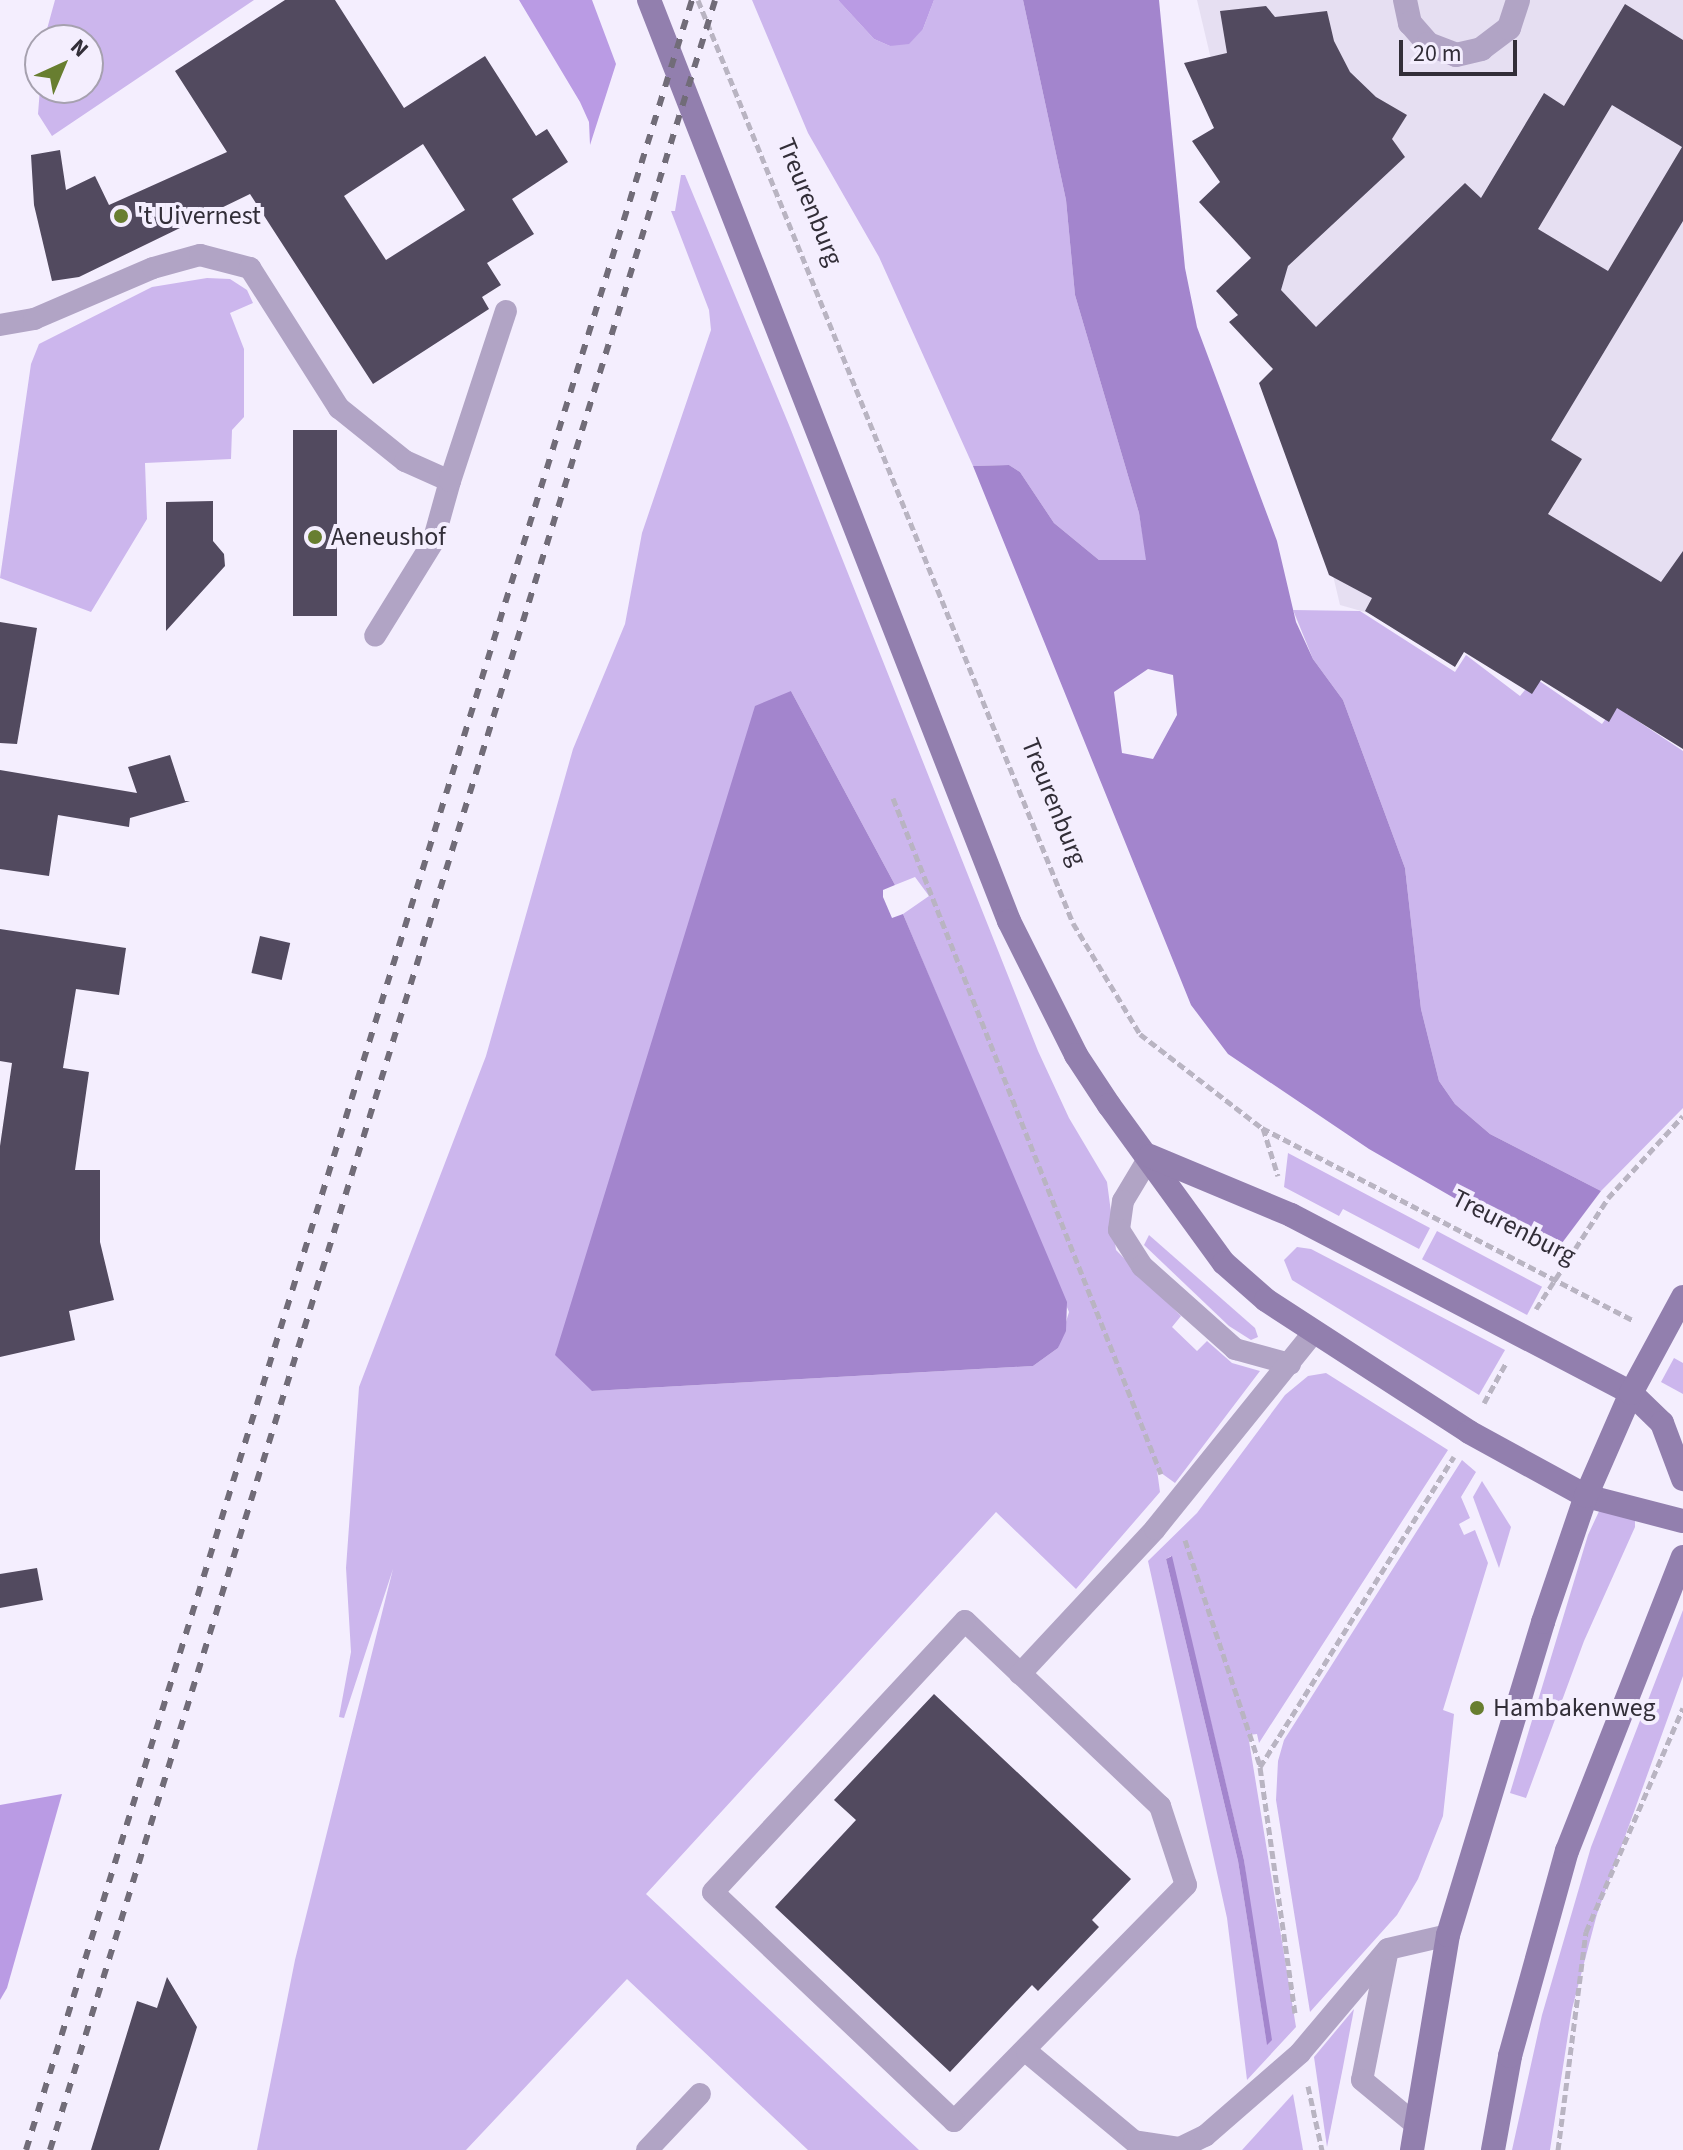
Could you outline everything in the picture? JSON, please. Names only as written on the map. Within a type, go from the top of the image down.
[{"type":"main road","points":[[649,0],[1009,921],[1076,1055],[1224,1263],[1266,1300],[1469,1432],[1586,1496],[1683,1521]]},
{"type":"main road","points":[[1150,1156],[1291,1215],[1631,1393],[1662,1423],[1683,1479]]},
{"type":"main road","points":[[1412,2150],[1448,1935],[1586,1496],[1631,1393],[1683,1297]]},
{"type":"main road","points":[[1493,2150],[1510,2056],[1567,1851],[1683,1557]]},
{"type":"street","points":[[1405,0],[1410,23],[1428,44],[1456,55],[1481,49],[1509,28],[1518,0]]},
{"type":"lane","points":[[0,325],[34,319],[153,268],[200,255],[250,268],[339,408],[405,461],[450,481]]},
{"type":"lane","points":[[375,636],[433,542],[506,311]]},
{"type":"lane","points":[[1150,1156],[1123,1201],[1119,1230],[1142,1266],[1235,1349],[1290,1364]]},
{"type":"lane","points":[[1020,1674],[1173,1504],[1314,1332]]},
{"type":"lane","points":[[965,1621],[1160,1806],[1186,1885],[1027,2052],[954,2121],[713,1892],[965,1621]]},
{"type":"lane","points":[[1027,2052],[1096,2115],[1134,2141],[1162,2148],[1180,2148],[1205,2136],[1300,2053],[1388,1949],[1448,1935]]},
{"type":"lane","points":[[1388,1949],[1362,2080],[1415,2124]]},
{"type":"lane","points":[[647,2150],[700,2094]]},
{"type":"path","name":"Treurenburg","points":[[698,0],[1073,923],[1107,987],[1140,1034],[1262,1128],[1661,1335]]},
{"type":"path","points":[[893,798],[1173,1504],[1260,1767],[1300,2053],[1322,2150]]},
{"type":"path","points":[[1260,1767],[1469,1432],[1519,1337],[1608,1198],[1683,1116]]},
{"type":"path","points":[[1558,2150],[1586,1932],[1683,1708]]},
{"type":"shaded area","points":[[55,0],[254,0],[104,101],[104,24],[48,24]]},
{"type":"shaded area","points":[[519,0],[592,0],[616,64],[590,145],[589,122],[580,102]]},
{"type":"shaded area","points":[[752,0],[838,0],[874,39],[890,46],[923,29],[934,0],[1023,0],[1066,200],[1075,295],[1139,513],[1147,560],[1099,560],[1054,523],[1020,472],[1009,465],[973,466],[879,257],[808,133]]},
{"type":"shaded area","points":[[838,0],[934,0],[923,29],[909,44],[890,46],[874,39]]},
{"type":"shaded area","points":[[1023,0],[1159,0],[1185,268],[1197,327],[1277,541],[1296,622],[1313,659],[1343,700],[1405,868],[1421,1009],[1439,1081],[1455,1104],[1490,1134],[1601,1191],[1553,1255],[1369,1149],[1228,1054],[1191,1005],[973,466],[1009,465],[1020,472],[1054,523],[1099,560],[1146,560],[1139,513],[1075,295],[1066,200]],"holes":[[[1148,669],[1173,675],[1177,715],[1153,759],[1122,753],[1114,692]]]},
{"type":"shaded area","points":[[1197,0],[1683,0],[1683,702],[1340,605]]},
{"type":"shaded area","points":[[39,104],[100,104],[52,136],[38,114]]},
{"type":"shaded area","points":[[681,175],[685,175],[789,425],[1038,1051],[1069,1118],[1107,1182],[1116,1250],[1181,1316],[1172,1327],[1197,1351],[1207,1341],[1232,1363],[1260,1371],[1175,1483],[1157,1470],[1160,1492],[1076,1589],[996,1512],[646,1894],[919,2150],[808,2150],[627,1979],[466,2150],[257,2150],[295,1960],[393,1569],[344,1718],[339,1717],[351,1652],[346,1568],[359,1387],[486,1056],[573,749],[625,624],[642,533],[711,330],[709,310],[671,211],[675,211]],"holes":[[[791,691],[895,885],[915,877],[929,896],[903,914],[1069,1312],[1058,1348],[1033,1366],[592,1391]]]},
{"type":"shaded area","points":[[207,278],[230,279],[247,290],[253,303],[230,313],[244,349],[244,417],[232,430],[231,459],[145,463],[147,519],[91,612],[0,578],[31,364],[39,344],[152,287]]},
{"type":"shaded area","points":[[1293,610],[1360,611],[1455,672],[1466,655],[1520,696],[1535,678],[1602,724],[1615,706],[1683,751],[1683,1108],[1601,1191],[1490,1134],[1455,1104],[1439,1081],[1421,1009],[1405,868],[1343,700],[1313,659]]},
{"type":"shaded area","points":[[791,691],[895,885],[883,890],[883,897],[892,918],[903,914],[1054,1271],[1067,1302],[1066,1331],[1058,1348],[1033,1366],[592,1391],[555,1355],[755,706]]},
{"type":"shaded area","points":[[1288,1153],[1430,1228],[1419,1249],[1343,1209],[1339,1216],[1284,1187]]},
{"type":"shaded area","points":[[1437,1231],[1542,1287],[1527,1315],[1422,1259]]},
{"type":"shaded area","points":[[1149,1235],[1255,1328],[1258,1337],[1251,1340],[1229,1326],[1144,1245]]},
{"type":"shaded area","points":[[1297,1247],[1311,1249],[1505,1350],[1479,1395],[1292,1280],[1284,1260]]},
{"type":"shaded area","points":[[1674,1358],[1683,1363],[1683,1394],[1661,1382]]},
{"type":"shaded area","points":[[1326,1373],[1448,1450],[1259,1743],[1257,1734],[1248,1735],[1296,2027],[1247,2080],[1227,1918],[1148,1561],[1197,1513],[1285,1395],[1308,1376]],"holes":[[[1171,1556],[1244,1860],[1267,2044],[1238,1861],[1166,1559]]]},
{"type":"shaded area","points":[[1462,1460],[1476,1472],[1461,1497],[1470,1518],[1459,1524],[1464,1535],[1475,1530],[1488,1563],[1443,1710],[1454,1714],[1443,1816],[1418,1879],[1397,1915],[1310,2012],[1276,1800],[1278,1761],[1284,1740]]},
{"type":"shaded area","points":[[1482,1481],[1511,1527],[1499,1568],[1473,1497]]},
{"type":"shaded area","points":[[1601,1507],[1635,1519],[1635,1527],[1584,1641],[1526,1798],[1510,1793],[1588,1535]]},
{"type":"shaded area","points":[[1172,1556],[1244,1860],[1272,2040],[1267,2045],[1238,1861],[1166,1559]]},
{"type":"shaded area","points":[[1683,1610],[1683,1676],[1597,1914],[1572,2009],[1550,2150],[1512,2150],[1542,2015],[1591,1847]]},
{"type":"shaded area","points":[[62,1794],[7,1988],[0,2000],[0,1805]]},
{"type":"shaded area","points":[[1354,2009],[1343,2067],[1327,2147],[1314,2057]]},
{"type":"shaded area","points":[[1293,2094],[1303,2150],[1242,2150]]},
{"type":"building","points":[[285,0],[335,0],[404,108],[485,56],[536,136],[547,129],[568,162],[512,199],[534,234],[487,263],[501,285],[482,297],[489,309],[373,384],[250,194],[79,277],[52,281],[34,205],[31,155],[60,150],[66,190],[95,176],[109,205],[227,152],[175,71]],"holes":[[[423,144],[465,210],[386,260],[344,196]]]},
{"type":"building","points":[[1625,4],[1683,40],[1683,221],[1551,440],[1582,459],[1548,514],[1661,582],[1683,551],[1683,749],[1617,708],[1609,722],[1541,680],[1532,694],[1464,652],[1455,667],[1365,611],[1372,598],[1329,575],[1259,383],[1273,369],[1229,322],[1238,315],[1216,291],[1251,258],[1199,202],[1220,182],[1192,141],[1214,128],[1184,63],[1227,53],[1220,11],[1266,6],[1275,17],[1327,11],[1334,41],[1350,72],[1376,97],[1407,115],[1392,139],[1405,157],[1288,266],[1281,290],[1316,327],[1465,183],[1481,198],[1544,93],[1564,106]],"holes":[[[1612,105],[1682,147],[1608,271],[1538,229]]]},
{"type":"building","name":"Aeneushof","points":[[293,430],[337,430],[337,616],[293,616]]},
{"type":"building","points":[[213,501],[213,541],[224,554],[225,566],[166,631],[166,502]]},
{"type":"building","points":[[0,622],[37,628],[17,744],[0,743]]},
{"type":"building","points":[[170,755],[185,801],[190,801],[130,818],[129,827],[58,815],[49,876],[0,869],[0,770],[137,793],[128,767]]},
{"type":"building","points":[[0,929],[126,948],[119,995],[76,989],[63,1068],[89,1072],[75,1170],[100,1170],[100,1242],[114,1300],[69,1311],[75,1340],[0,1357],[0,1146],[12,1063],[0,1061]]},
{"type":"building","points":[[260,936],[290,943],[282,980],[251,973]]},
{"type":"building","points":[[37,1568],[43,1600],[0,1608],[0,1574]]},
{"type":"building","points":[[934,1694],[1131,1879],[1092,1920],[1099,1927],[1038,1991],[1032,1985],[950,2072],[775,1907],[856,1820],[834,1800]]},
{"type":"building","points":[[167,1977],[197,2027],[159,2150],[91,2150],[137,2001],[157,2008]]},
{"type":"railway","points":[[26,2150],[692,0]]},
{"type":"railway","points":[[50,2150],[715,0]]},
{"type":"place","name":"'t Uivernest","points":[[121,216]]},
{"type":"place","name":"Aeneushof","points":[[315,537]]},
{"type":"place","name":"Hambakenweg","points":[[1477,1708]]}]
